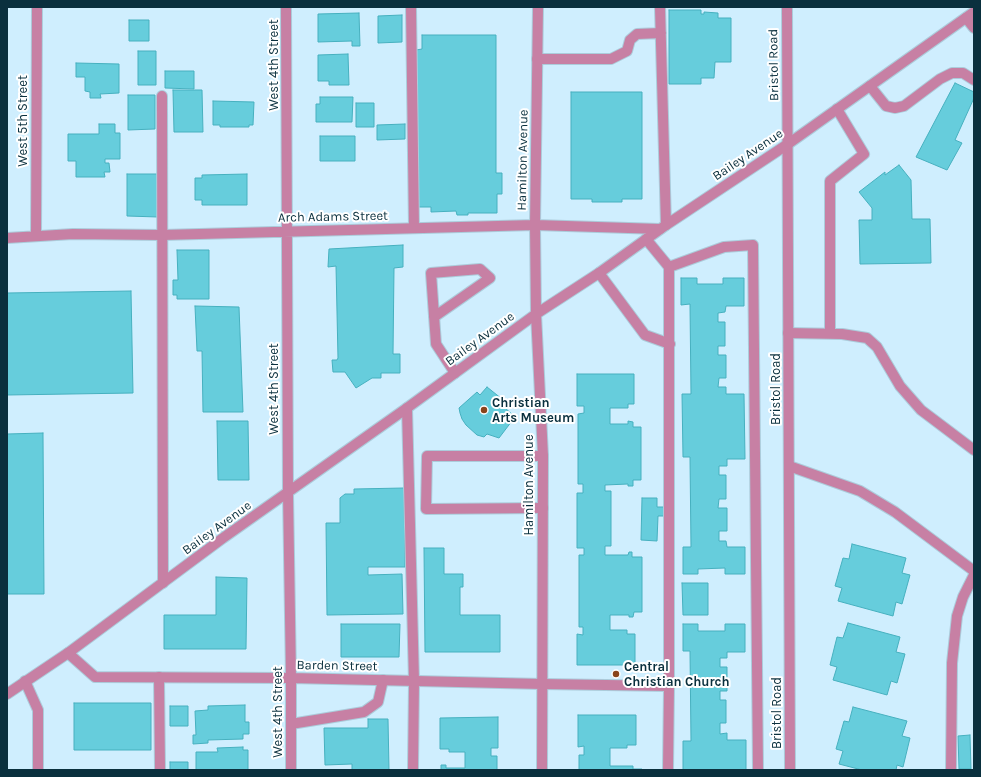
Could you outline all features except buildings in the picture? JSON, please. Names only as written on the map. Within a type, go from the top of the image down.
[{"type":"street","name":"West 5th Street","points":[[36,236],[37,7]]},
{"type":"street","name":"West 4th Street","points":[[286,7],[291,770]]},
{"type":"street","points":[[411,7],[414,228]]},
{"type":"street","name":"Hamilton Avenue","points":[[538,7],[535,225],[536,314],[543,456],[542,770]]},
{"type":"street","points":[[660,7],[663,227]]},
{"type":"street","name":"Bristol Road","points":[[787,7],[790,770]]},
{"type":"street","points":[[970,15],[974,28]]},
{"type":"street","name":"Bailey Avenue","points":[[7,694],[68,653],[536,314],[599,273],[663,227],[788,144],[970,15]]},
{"type":"street","points":[[537,59],[611,59],[627,51],[630,40],[637,34],[661,33]]},
{"type":"street","points":[[870,86],[886,106],[895,108],[904,106],[940,79],[952,73],[963,73],[974,80]]},
{"type":"street","points":[[162,96],[163,583]]},
{"type":"street","points":[[830,334],[830,181],[864,154],[837,109]]},
{"type":"street","name":"Arch Adams Street","points":[[7,238],[73,234],[162,235],[535,225],[663,227]]},
{"type":"street","points":[[646,239],[669,267],[668,770]]},
{"type":"street","points":[[669,267],[724,247],[753,245],[758,770]]},
{"type":"street","points":[[434,318],[490,278],[480,269],[431,273],[434,318],[436,344],[455,373]]},
{"type":"street","points":[[599,273],[645,335],[670,344]]},
{"type":"street","points":[[788,333],[842,334],[867,338],[878,347],[900,386],[921,410],[974,450]]},
{"type":"street","points":[[407,408],[414,681],[413,770]]},
{"type":"street","points":[[543,456],[427,456],[426,509],[543,508]]},
{"type":"street","points":[[789,466],[860,491],[895,512],[974,571]]},
{"type":"street","points":[[951,770],[952,664],[957,616],[963,597],[974,575]]},
{"type":"street","name":"Barden Street","points":[[68,653],[96,677],[291,678],[669,686]]},
{"type":"street","points":[[159,677],[160,770]]},
{"type":"street","points":[[291,724],[364,712],[378,702],[383,680]]},
{"type":"street","points":[[26,681],[38,710],[38,770]]},
{"type":"place","name":"Christian Arts Museum","points":[[484,410]]},
{"type":"place","name":"Central Christian Church","points":[[616,674]]}]
